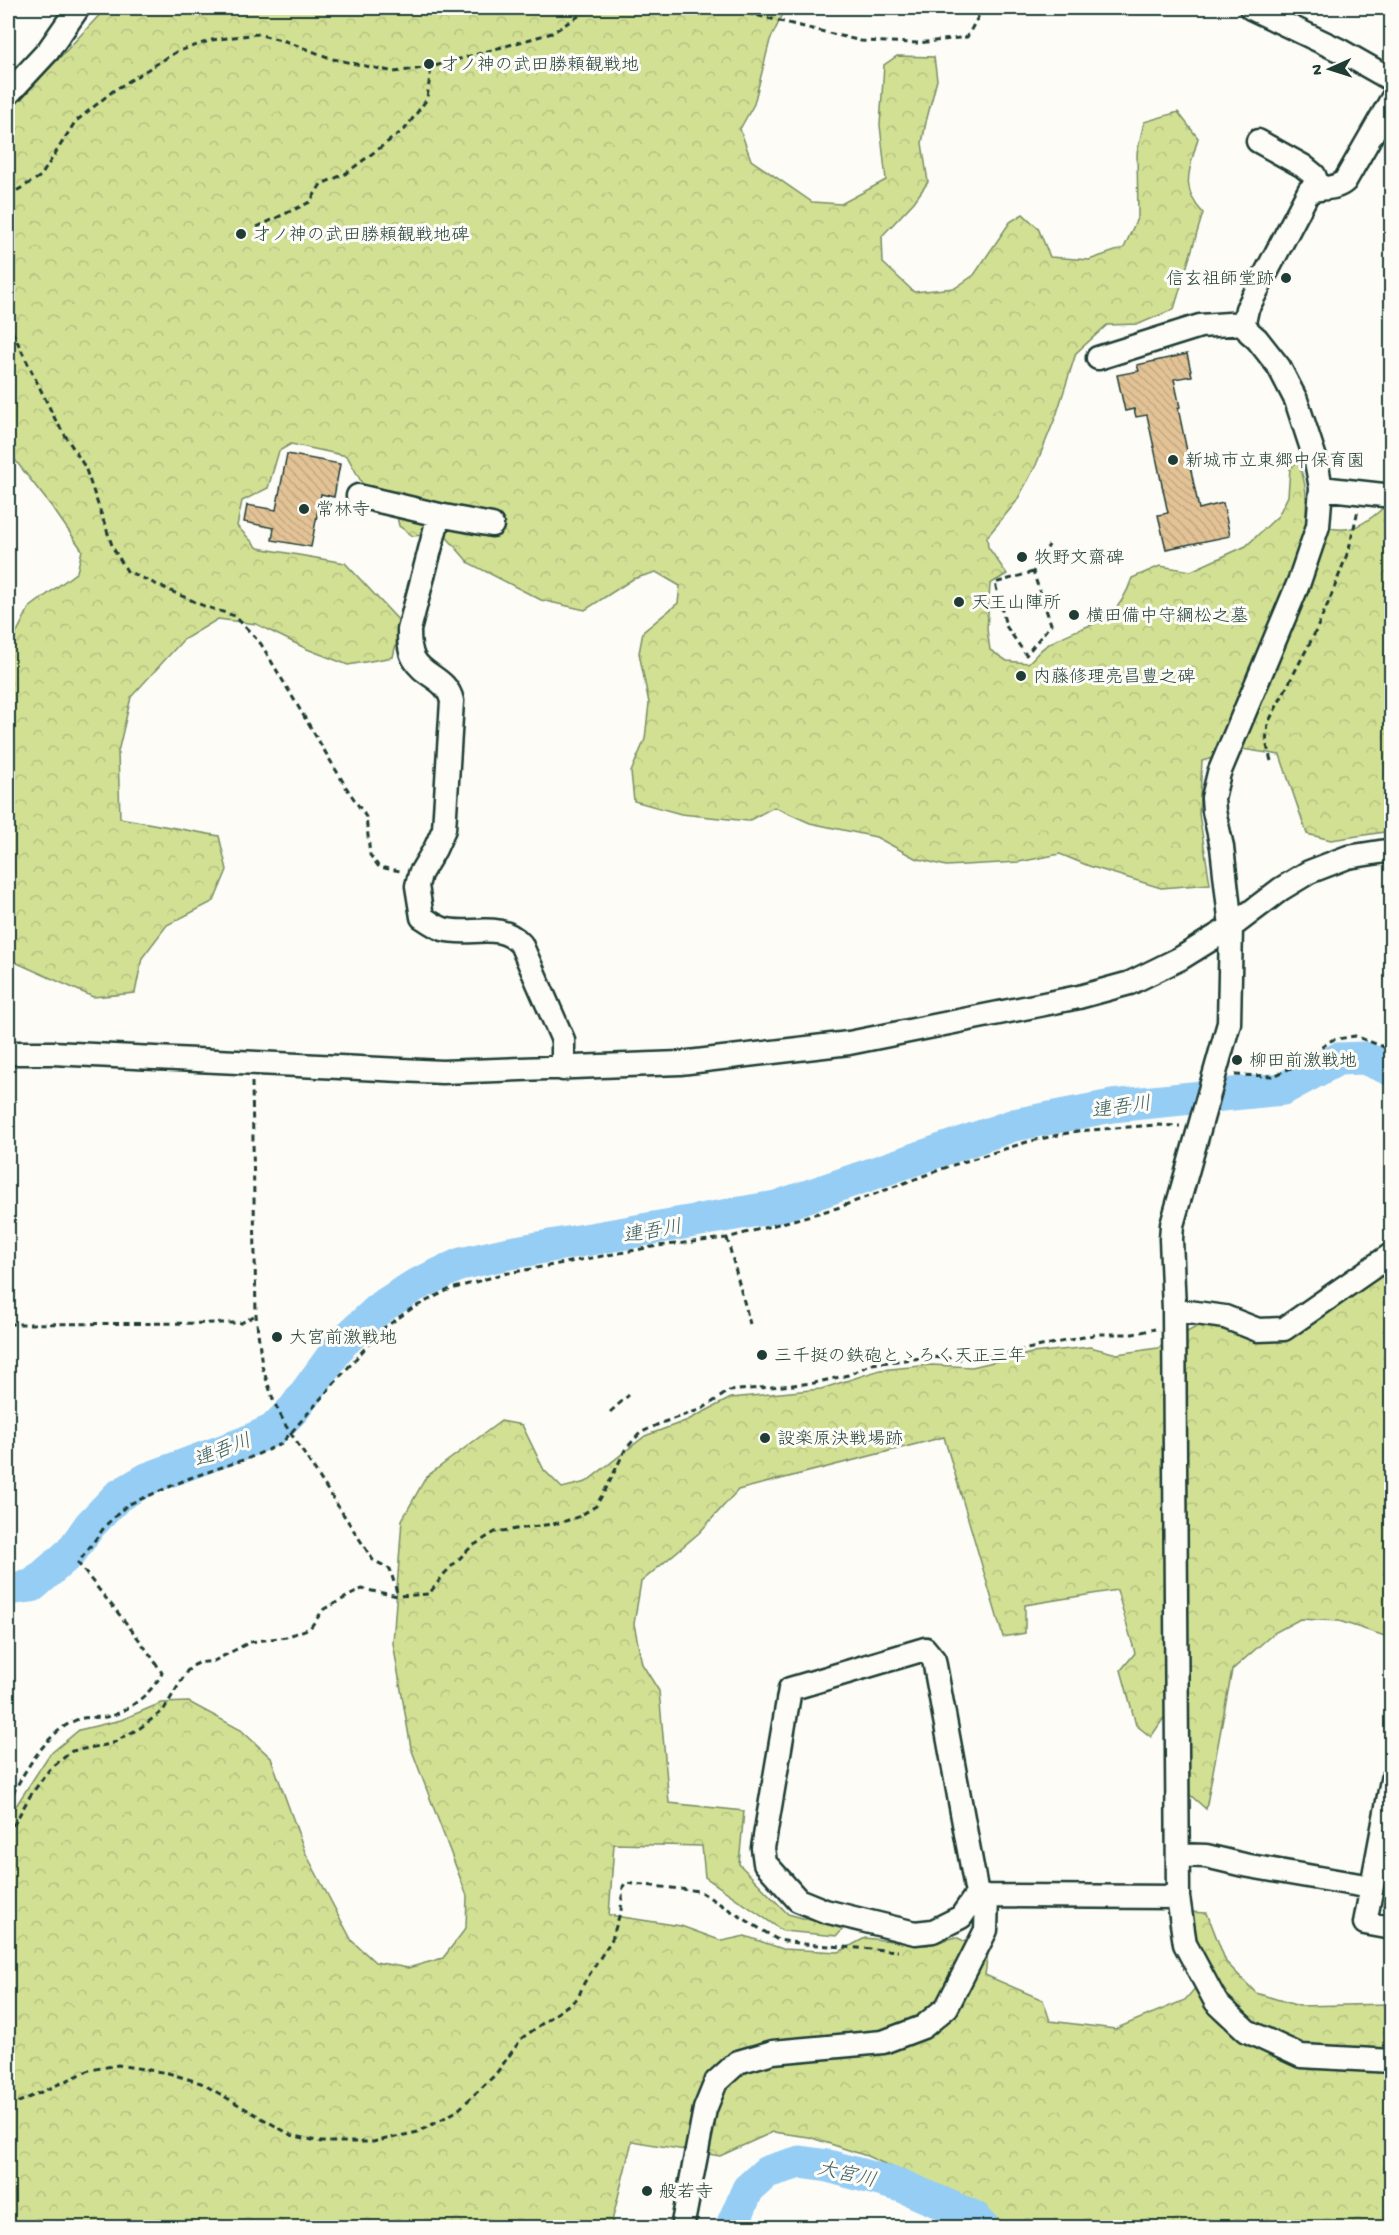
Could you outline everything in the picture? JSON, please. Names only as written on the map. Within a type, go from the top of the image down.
[{"type":"street","points":[[8,94],[48,51],[78,8]]},
{"type":"street","points":[[1251,8],[1341,51],[1392,80]]},
{"type":"street","points":[[1392,99],[1345,181],[1338,187],[1309,191],[1246,309],[1244,322],[1249,332],[1279,367],[1296,400],[1316,461],[1321,488],[1318,526],[1299,582],[1219,773],[1213,798],[1227,880],[1231,927],[1229,1023],[1172,1225],[1171,1239],[1174,1318],[1178,1897],[1185,1944],[1216,2002],[1247,2031],[1301,2056],[1392,2061]]},
{"type":"street","points":[[1258,141],[1303,166],[1314,175],[1319,188]]},
{"type":"street","points":[[1098,358],[1200,326],[1244,322]]},
{"type":"street","points":[[1321,488],[1392,496]]},
{"type":"street","points":[[358,496],[492,525]]},
{"type":"street","points":[[439,515],[408,630],[409,647],[415,661],[449,690],[452,701],[444,829],[420,874],[417,886],[422,917],[444,929],[500,930],[513,936],[521,944],[563,1040],[563,1069]]},
{"type":"street","points":[[8,1053],[52,1053],[442,1072],[680,1063],[816,1047],[1079,997],[1130,983],[1181,958],[1231,927],[1281,889],[1309,872],[1348,857],[1392,850]]},
{"type":"street","points":[[1174,1318],[1225,1317],[1258,1330],[1284,1329],[1392,1254]]},
{"type":"street","points":[[682,2228],[705,2109],[716,2082],[738,2062],[773,2052],[883,2042],[923,2028],[947,2007],[986,1930],[982,1895],[934,1660],[925,1650],[790,1689],[763,1848],[765,1863],[798,1900],[825,1911],[915,1933],[933,1931],[961,1917],[982,1895],[1178,1897]]},
{"type":"street","points":[[1392,1780],[1365,1923],[1392,1928]]},
{"type":"street","points":[[1178,1855],[1206,1856],[1244,1865],[1371,1887]]},
{"type":"path","points":[[8,196],[41,176],[75,122],[113,91],[176,52],[212,40],[257,34],[285,41],[333,59],[394,72],[431,67],[552,33],[591,8]]},
{"type":"path","points":[[727,8],[861,41],[918,43],[967,37],[983,8]]},
{"type":"path","points":[[257,227],[310,202],[321,184],[345,174],[405,129],[427,99],[431,67]]},
{"type":"path","points":[[12,332],[56,421],[85,468],[113,548],[127,571],[204,606],[235,616],[261,644],[366,817],[369,855],[379,867],[420,874]]},
{"type":"path","points":[[1270,761],[1266,742],[1268,723],[1330,599],[1349,549],[1362,492]]},
{"type":"path","points":[[1033,572],[1051,624],[1026,656],[1006,626],[995,583],[1033,572],[1049,545]]},
{"type":"path","points":[[1215,1073],[1274,1076],[1297,1065],[1332,1041],[1356,1036],[1392,1050]]},
{"type":"path","points":[[252,1063],[256,1315],[262,1366],[274,1402],[286,1426],[373,1560],[390,1569],[398,1596]]},
{"type":"path","points":[[8,1803],[25,1770],[59,1730],[76,1719],[123,1712],[158,1683],[162,1673],[148,1650],[113,1610],[78,1563],[106,1525],[127,1505],[280,1444],[381,1330],[411,1309],[448,1290],[503,1274],[658,1246],[727,1238],[837,1208],[950,1166],[1027,1142],[1077,1131],[1155,1125],[1201,1126]]},
{"type":"path","points":[[727,1238],[750,1324]]},
{"type":"path","points":[[8,1324],[241,1323],[256,1315]]},
{"type":"path","points":[[8,1836],[30,1796],[49,1770],[72,1750],[111,1744],[140,1728],[163,1711],[187,1671],[197,1663],[214,1661],[250,1642],[286,1637],[310,1628],[324,1609],[362,1589],[398,1596],[429,1594],[445,1573],[471,1547],[495,1532],[559,1523],[578,1517],[596,1506],[625,1450],[640,1433],[702,1408],[729,1391],[814,1383],[848,1375],[872,1364],[929,1357],[975,1360],[1098,1334],[1132,1334],[1157,1328],[1174,1318]]},
{"type":"path","points":[[610,1412],[629,1395]]},
{"type":"path","points":[[8,2107],[90,2070],[118,2065],[168,2073],[201,2083],[291,2135],[311,2140],[373,2142],[418,2132],[458,2111],[495,2074],[522,2038],[578,1998],[584,1983],[612,1939],[621,1910],[623,1887],[626,1883],[699,1891],[778,1940],[898,1951]]},
{"type":"green space","points":[[106,8],[803,8],[802,13],[784,12],[770,40],[754,104],[740,129],[751,160],[812,202],[841,204],[886,180],[880,125],[884,65],[897,56],[934,57],[937,80],[922,143],[928,182],[914,202],[882,236],[883,263],[914,292],[955,288],[974,275],[1010,222],[1023,214],[1038,228],[1050,257],[1089,260],[1124,248],[1138,216],[1137,153],[1144,122],[1178,112],[1198,138],[1188,177],[1191,195],[1203,213],[1174,309],[1139,324],[1107,325],[1076,353],[1056,416],[1036,465],[1016,502],[987,537],[988,547],[1007,574],[990,584],[987,629],[990,650],[1007,661],[1028,663],[1049,644],[1108,616],[1125,595],[1132,578],[1160,566],[1191,571],[1246,546],[1278,516],[1288,496],[1290,468],[1297,461],[1306,491],[1306,522],[1329,528],[1347,529],[1364,523],[1383,508],[1391,509],[1391,831],[1331,840],[1307,834],[1280,755],[1242,749],[1202,761],[1199,814],[1210,884],[1161,888],[1089,866],[1060,854],[1019,862],[946,866],[915,858],[876,837],[810,823],[774,807],[748,821],[681,814],[634,801],[631,772],[645,739],[649,703],[639,653],[643,632],[678,603],[680,586],[656,572],[633,579],[585,610],[541,600],[469,563],[443,533],[413,536],[399,526],[393,497],[363,485],[347,456],[291,444],[279,451],[268,488],[242,501],[237,526],[258,548],[345,563],[401,623],[393,657],[348,665],[307,649],[256,624],[218,619],[183,640],[131,697],[118,752],[120,818],[219,836],[227,870],[214,901],[167,925],[142,958],[135,993],[93,997],[8,959],[8,650],[29,608],[77,572],[82,550],[8,451],[8,113]]},
{"type":"green space","points":[[1391,1271],[1391,1638],[1339,1621],[1300,1619],[1274,1633],[1232,1670],[1206,1809],[1189,1794],[1186,1720],[1165,1716],[1151,1737],[1136,1725],[1121,1670],[1135,1653],[1117,1590],[1025,1605],[1025,1633],[1003,1637],[944,1437],[738,1490],[699,1533],[641,1582],[634,1624],[642,1664],[659,1691],[669,1803],[744,1811],[739,1864],[788,1914],[843,1929],[837,1936],[783,1931],[705,1877],[702,1846],[614,1844],[609,1915],[681,1926],[722,1941],[745,1936],[783,1949],[839,1952],[865,1938],[927,1945],[956,1937],[988,1953],[985,1975],[1043,2000],[1050,2021],[1115,2029],[1185,2000],[1210,1971],[1191,1935],[1188,1912],[1207,1913],[1226,1962],[1256,1993],[1299,2006],[1391,2004],[1391,2227],[995,2227],[968,2201],[867,2156],[809,2137],[773,2132],[720,2156],[632,2141],[612,2221],[616,2227],[8,2227],[8,1818],[49,1755],[79,1730],[121,1720],[161,1703],[189,1702],[241,1730],[271,1758],[305,1852],[352,1941],[375,1962],[408,1968],[443,1958],[466,1928],[467,1896],[411,1748],[393,1643],[402,1520],[426,1477],[501,1421],[522,1425],[544,1470],[562,1488],[586,1482],[645,1436],[688,1420],[731,1398],[821,1389],[880,1370],[931,1365],[972,1367],[1032,1353],[1090,1347],[1117,1354],[1158,1348],[1198,1326],[1257,1335],[1366,1278]]},
{"type":"building","name":"新城市立東郷中保育園","points":[[1187,354],[1192,376],[1174,379],[1199,509],[1223,503],[1230,536],[1166,549],[1158,515],[1168,513],[1147,415],[1136,417],[1134,409],[1125,411],[1117,375],[1139,371],[1137,365]]},
{"type":"building","points":[[287,454],[340,464],[334,497],[321,494],[311,547],[272,540],[274,528],[244,522],[247,505],[276,510]]},
{"type":"waterway","name":"連吾川","points":[[8,1589],[32,1586],[71,1552],[90,1525],[118,1496],[147,1479],[273,1430],[294,1409],[342,1343],[381,1307],[414,1286],[461,1264],[504,1254],[776,1207],[1014,1125],[1112,1106],[1283,1089],[1338,1059],[1364,1058],[1392,1070]]},
{"type":"waterway","name":"大宮川","points":[[731,2228],[748,2189],[767,2172],[800,2162],[828,2166],[902,2186],[974,2217],[984,2228]]},
{"type":"place","name":"才ノ神の武田勝頼観戦地","points":[[429,64]]},
{"type":"place","name":"才ノ神の武田勝頼観戦地碑","points":[[241,234]]},
{"type":"place","name":"信玄祖師堂跡","points":[[1286,278]]},
{"type":"place","name":"新城市立東郷中保育園","points":[[1173,460]]},
{"type":"place","name":"常林寺","points":[[304,509]]},
{"type":"place","name":"牧野文齋碑","points":[[1022,557]]},
{"type":"place","name":"天王山陣所","points":[[959,602]]},
{"type":"place","name":"横田備中守綱松之墓","points":[[1074,615]]},
{"type":"place","name":"内藤修理亮昌豊之碑","points":[[1021,676]]},
{"type":"place","name":"柳田前激戦地","points":[[1237,1060]]},
{"type":"place","name":"大宮前激戦地","points":[[277,1337]]},
{"type":"place","name":"三千挺の鉄砲とゝろく天正三年","points":[[762,1355]]},
{"type":"place","name":"設楽原決戦場跡","points":[[765,1438]]},
{"type":"place","name":"般若寺","points":[[647,2191]]}]
